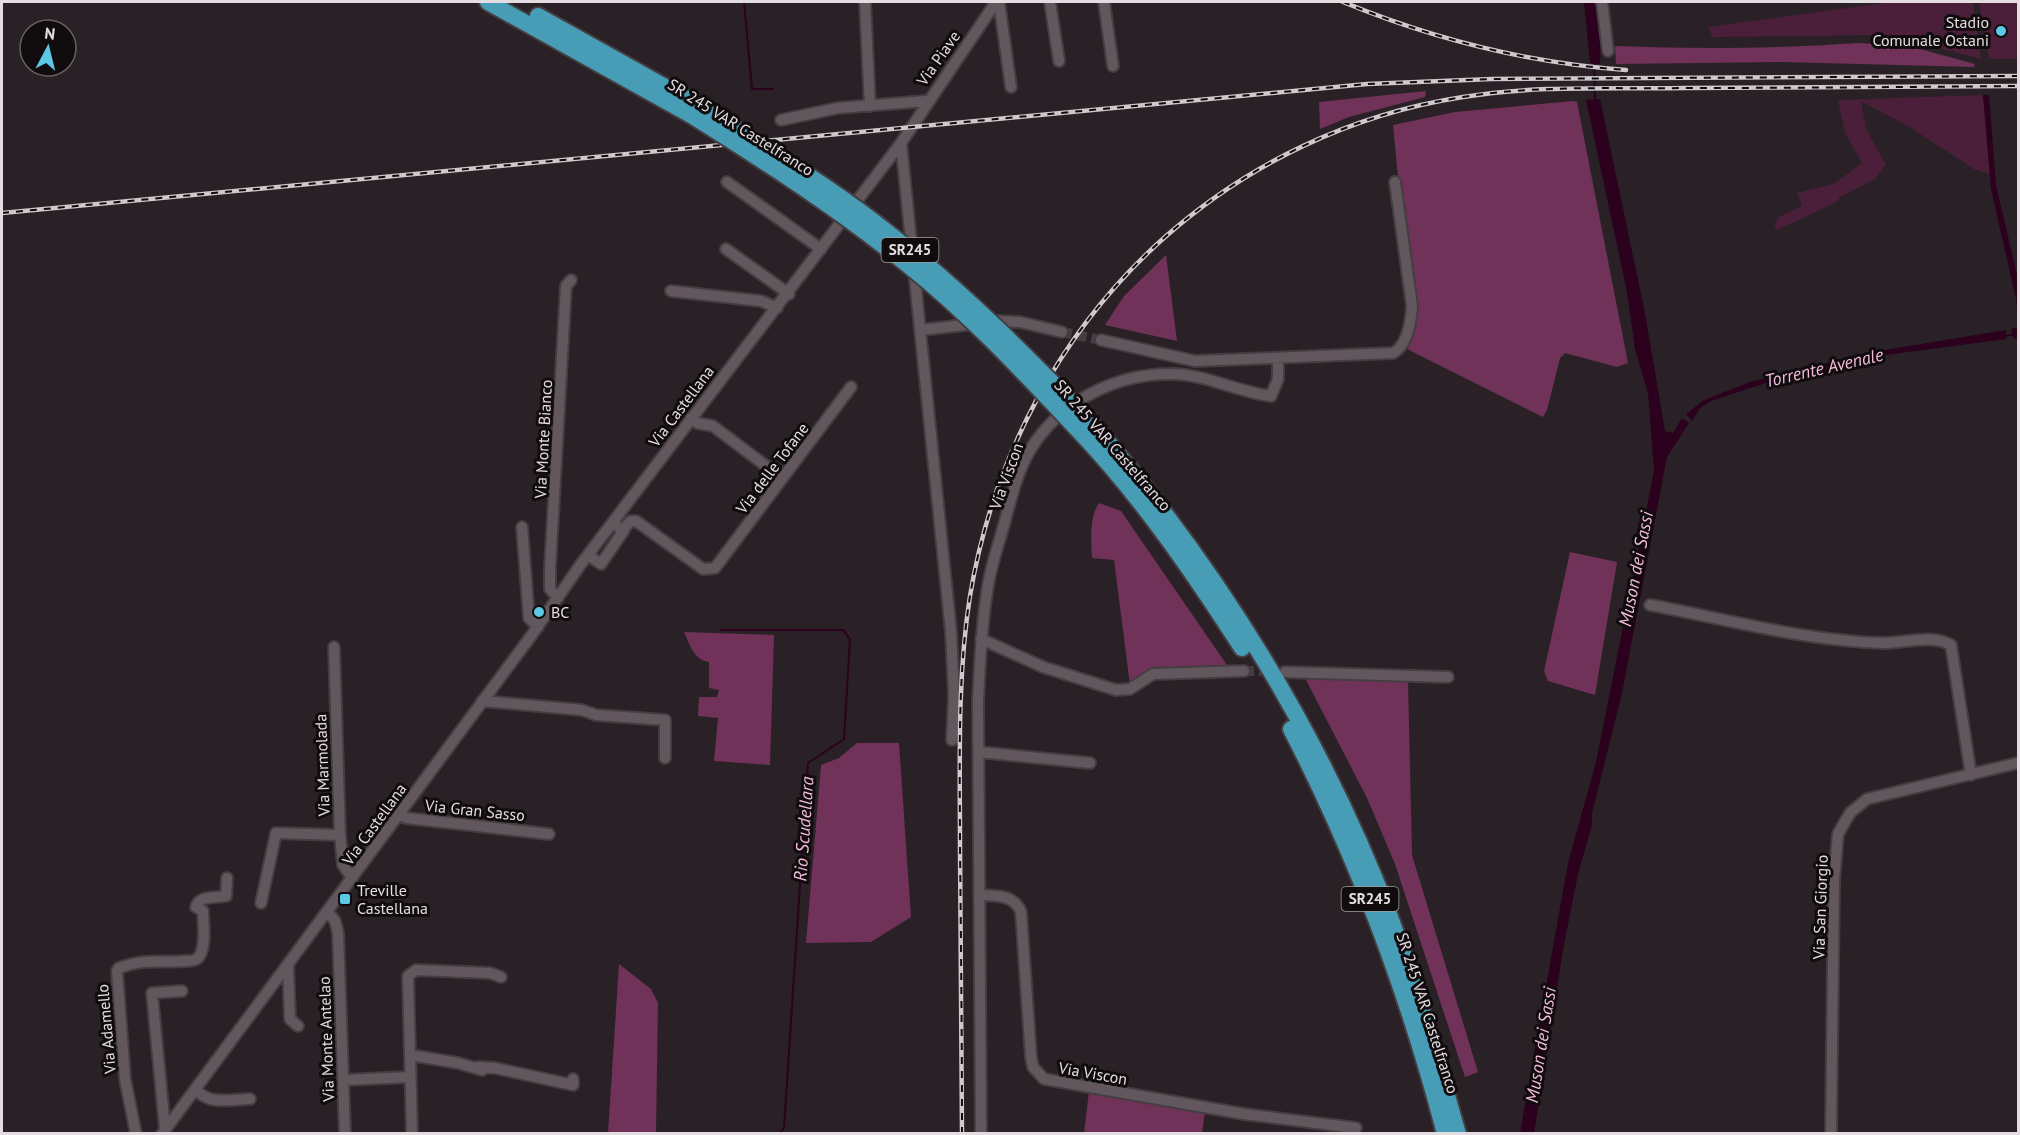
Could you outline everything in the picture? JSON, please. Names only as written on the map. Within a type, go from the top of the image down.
[{"type":"highway","name":"SR 245 VAR Castelfranco","points":[[488,2],[695,111]]},
{"type":"highway","name":"SR 245 VAR Castelfranco","points":[[512,2],[695,111],[910,266],[1131,470],[1199,558],[1265,662],[1338,796],[1390,917],[1426,1021],[1458,1134]]},
{"type":"highway","name":"SR 245 VAR Castelfranco","points":[[1088,429],[1188,563],[1262,678],[1312,770],[1349,848],[1382,929],[1419,1041],[1445,1134]]},
{"type":"street","points":[[865,2],[870,106]]},
{"type":"street","name":"Via Piave","points":[[997,2],[1011,87]]},
{"type":"street","name":"Via Piave","points":[[908,132],[926,101],[997,2]]},
{"type":"street","points":[[1050,2],[1059,61]]},
{"type":"street","points":[[1104,2],[1113,66]]},
{"type":"street","points":[[1602,2],[1608,51]]},
{"type":"street","points":[[781,120],[838,108],[926,101]]},
{"type":"street","name":"Via Castellana","points":[[163,1131],[538,627],[588,555],[691,418],[789,294],[908,132]]},
{"type":"street","points":[[900,143],[904,155],[952,643],[952,740]]},
{"type":"street","points":[[727,182],[821,249]]},
{"type":"street","points":[[1101,340],[1195,362],[1393,353],[1398,350],[1410,323],[1412,306],[1395,182]]},
{"type":"street","points":[[726,249],[789,294]]},
{"type":"street","name":"Via Monte Bianco","points":[[558,598],[550,589],[550,568],[566,286],[571,280]]},
{"type":"street","points":[[671,291],[760,300],[777,308]]},
{"type":"street","points":[[921,330],[999,321],[1020,322],[1062,332]]},
{"type":"street","name":"Via Viscon","points":[[981,1134],[978,701],[981,639],[987,590],[1017,478],[1035,442],[1053,422],[1082,399],[1119,380],[1169,374],[1187,375],[1246,393],[1271,396],[1278,379],[1278,359]]},
{"type":"street","name":"Via delle Tofane","points":[[624,530],[631,521],[636,521],[703,569],[712,570],[851,387]]},
{"type":"street","points":[[691,418],[698,423],[712,426],[782,478]]},
{"type":"street","points":[[588,555],[602,564],[624,530],[613,523]]},
{"type":"street","points":[[522,527],[529,618],[538,627]]},
{"type":"street","points":[[1650,605],[1702,617],[1848,640],[1884,643],[1924,640],[1945,642],[1951,645],[1971,775]]},
{"type":"street","points":[[981,639],[1043,667],[1116,690],[1128,690],[1153,674],[1244,671]]},
{"type":"street","name":"Via Marmolada","points":[[334,647],[340,835],[343,865],[352,878]]},
{"type":"street","points":[[1286,672],[1448,677]]},
{"type":"street","points":[[482,701],[582,710],[596,715],[665,720],[665,758]]},
{"type":"street","points":[[979,752],[1090,763]]},
{"type":"street","name":"Via San Giorgio","points":[[1831,1134],[1834,880],[1838,834],[1850,813],[1867,799],[2019,763]]},
{"type":"street","name":"Via Gran Sasso","points":[[399,814],[406,818],[549,834]]},
{"type":"street","points":[[261,903],[276,833],[340,835]]},
{"type":"street","name":"Via Adamello","points":[[136,1134],[125,1079],[117,971],[137,961],[195,960],[199,957],[202,945],[203,911],[196,907],[197,903],[201,899],[226,896],[227,878]]},
{"type":"street","name":"Via Viscon","points":[[979,895],[1012,900],[1021,912],[1030,1058],[1037,1074],[1044,1079],[1244,1114],[1356,1128]]},
{"type":"street","name":"Via Monte Antelao","points":[[327,912],[338,928],[345,1134]]},
{"type":"street","points":[[315,929],[327,930],[337,944]]},
{"type":"street","points":[[288,965],[290,1019],[298,1026]]},
{"type":"street","points":[[412,1134],[408,976],[412,972],[490,973],[501,977]]},
{"type":"street","points":[[163,1131],[152,993],[182,991]]},
{"type":"street","points":[[410,1055],[481,1070],[495,1068],[573,1085],[573,1079]]},
{"type":"street","points":[[343,1080],[410,1077]]},
{"type":"street","points":[[196,1089],[203,1098],[210,1100],[250,1099]]},
{"type":"shaded area","points":[[1891,2],[1973,2],[1981,59],[1905,39],[1878,35],[1712,37],[1709,27]]},
{"type":"shaded area","name":"Stadio Comunale Ostani","points":[[1979,2],[2018,2],[2018,59],[1989,59]]},
{"type":"shaded area","points":[[1857,43],[1909,46],[1975,64],[1974,67],[1783,62],[1616,64],[1615,46],[1736,48]]},
{"type":"shaded area","points":[[1426,91],[1425,97],[1349,117],[1320,129],[1319,102]]},
{"type":"shaded area","points":[[1983,95],[1990,174],[1974,169],[1908,126],[1861,101],[1866,129],[1886,165],[1875,179],[1840,197],[1837,202],[1777,230],[1774,227],[1779,217],[1802,206],[1797,193],[1834,184],[1862,163],[1845,133],[1838,100]]},
{"type":"shaded area","points":[[1577,102],[1628,363],[1617,367],[1565,353],[1560,358],[1547,410],[1543,417],[1403,347],[1412,323],[1393,125],[1455,112]]},
{"type":"shaded area","points":[[1166,255],[1177,341],[1105,325],[1124,296]]},
{"type":"shaded area","points":[[1099,503],[1121,511],[1229,668],[1175,670],[1130,685],[1114,560],[1092,558],[1092,522]]},
{"type":"shaded area","points":[[1570,552],[1617,562],[1595,695],[1548,681],[1544,671]]},
{"type":"shaded area","points":[[684,632],[774,635],[770,765],[714,761],[718,718],[698,716],[699,697],[717,697],[719,690],[709,688],[709,662],[696,655]]},
{"type":"shaded area","points":[[1304,676],[1408,679],[1412,855],[1478,1072],[1465,1077],[1395,864],[1367,798]]},
{"type":"shaded area","points":[[857,743],[899,743],[911,917],[871,942],[806,943],[821,765],[839,758]]},
{"type":"shaded area","points":[[619,964],[651,989],[658,1003],[656,1133],[608,1133]]},
{"type":"shaded area","points":[[1089,1091],[1205,1111],[1202,1133],[1084,1134]]},
{"type":"water","points":[[1584,2],[1596,2],[1601,41],[1600,64],[1590,63]]},
{"type":"water","points":[[1983,95],[1989,95],[1996,185],[2018,279],[2018,327],[2016,299],[1991,189]]},
{"type":"water","points":[[1600,99],[1645,313],[1665,431],[1673,433],[1682,418],[1689,423],[1667,457],[1622,693],[1592,813],[1592,825],[1578,874],[1563,950],[1534,1133],[1520,1133],[1568,863],[1596,762],[1654,471],[1648,393],[1635,349],[1627,292],[1586,100]]},
{"type":"water","points":[[2018,327],[2018,339],[2013,338],[2011,329]]},
{"type":"water","points":[[2006,330],[2006,339],[1878,356],[1775,380],[1711,401],[1700,408],[1692,421],[1686,414],[1704,400],[1750,382],[1867,353]]},
{"type":"waterway","name":"Rio Scudellara","points":[[744,2],[752,89],[773,89]]},
{"type":"waterway","name":"Muson dei Sassi","points":[[1594,61],[1595,100]]},
{"type":"waterway","name":"Torrente Avenale","points":[[2004,336],[2018,334]]},
{"type":"waterway","name":"Rio Scudellara","points":[[721,630],[843,630],[850,639],[844,739],[808,763],[784,1128],[779,1134]]},
{"type":"tunnel","points":[[1062,332],[1101,340]]},
{"type":"tunnel","points":[[1244,671],[1273,671]]},
{"type":"railway","points":[[1343,2],[1411,27],[1482,47],[1553,62],[1626,70]]},
{"type":"railway","points":[[2,213],[1367,84],[1492,79],[2018,76]]},
{"type":"railway","points":[[962,1134],[960,721],[963,658],[970,596],[995,495],[1014,446],[1063,355],[1093,313],[1127,273],[1197,210],[1231,186],[1267,165],[1342,129],[1422,105],[1490,93],[1546,89],[2018,86]]},
{"type":"place","name":"Stadio Comunale Ostani","points":[[2001,31]]},
{"type":"place","name":"BC","points":[[539,612]]},
{"type":"place","name":"Treville Castellana","points":[[345,899]]}]
